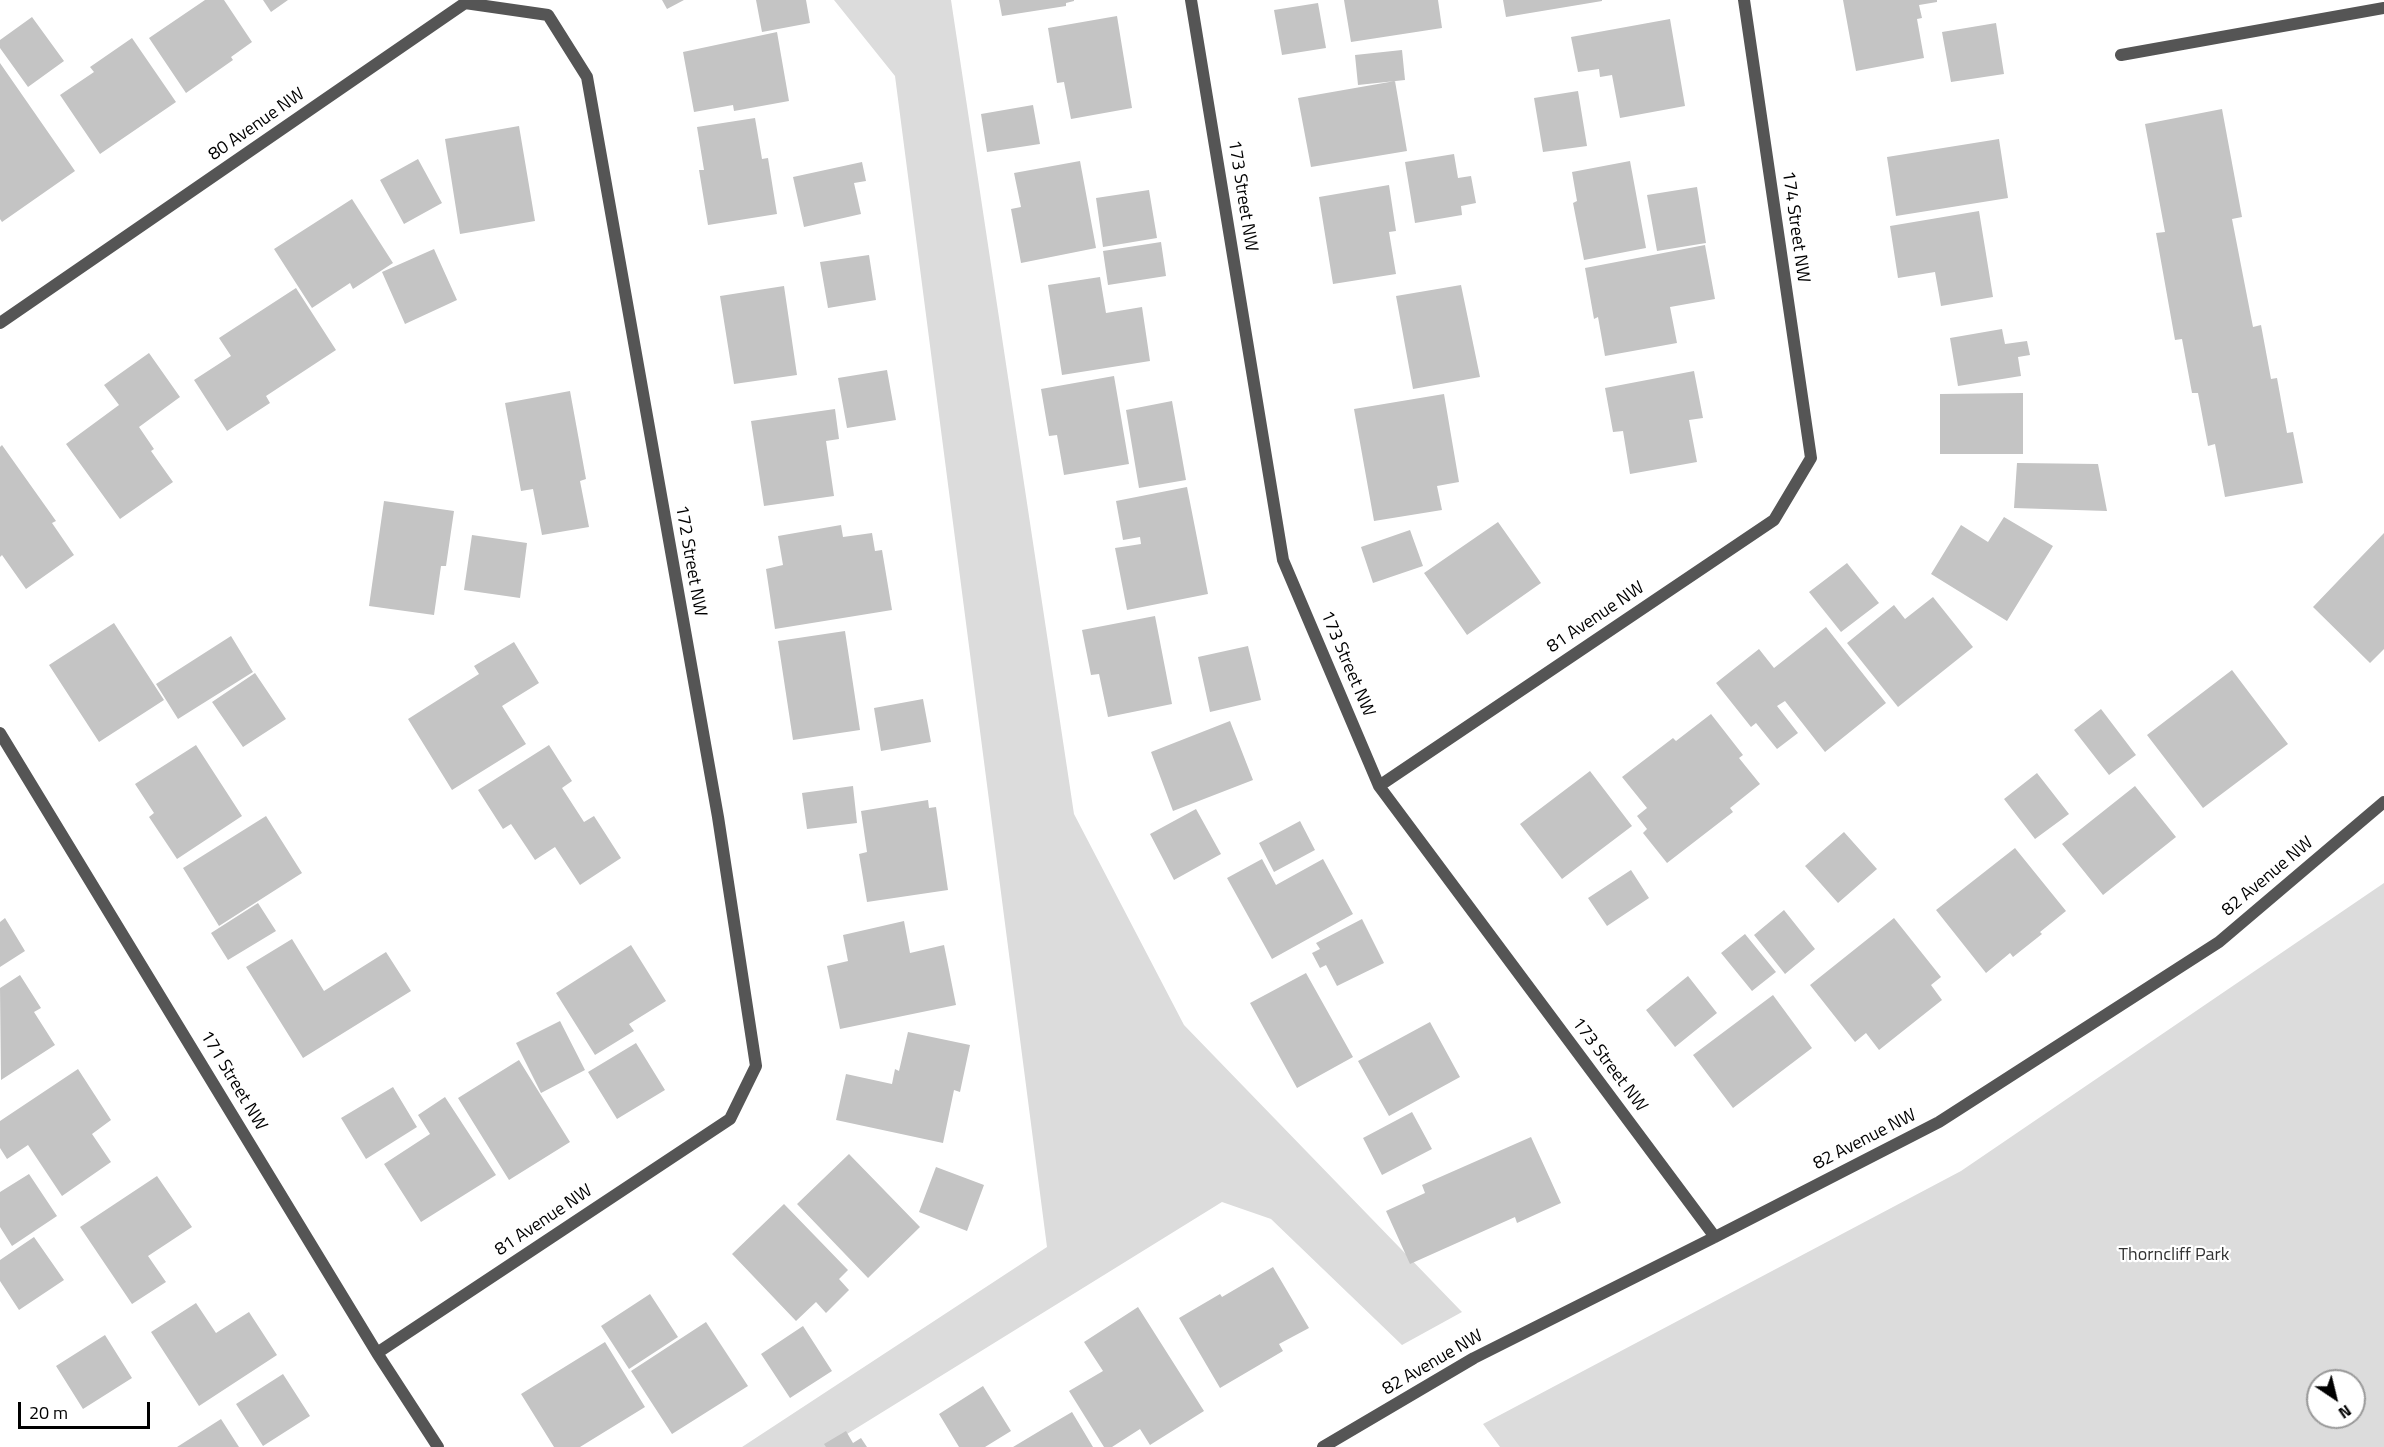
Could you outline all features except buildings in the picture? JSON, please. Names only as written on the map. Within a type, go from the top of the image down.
[{"type":"street","name":"173 Street NW","points":[[1191,0],[1283,560],[1379,786],[1715,1237]]},
{"type":"street","name":"174 Street NW","points":[[1744,0],[1811,458]]},
{"type":"street","name":"80 Avenue NW","points":[[0,324],[465,3],[548,15]]},
{"type":"street","points":[[2121,55],[2384,8]]},
{"type":"street","name":"172 Street NW","points":[[548,15],[587,77],[718,817],[756,1066],[730,1119]]},
{"type":"street","name":"81 Avenue NW","points":[[1379,786],[1774,520],[1811,458]]},
{"type":"street","name":"171 Street NW","points":[[0,733],[377,1353],[438,1447]]},
{"type":"street","name":"82 Avenue NW","points":[[1323,1447],[1474,1358],[1939,1122],[2219,942],[2384,801]]},
{"type":"street","name":"81 Avenue NW","points":[[377,1353],[730,1119]]},
{"type":"green space","points":[[834,0],[951,0],[1074,814],[1184,1025],[1462,1312],[1402,1345],[1271,1219],[1222,1202],[826,1447],[742,1447],[1047,1247],[895,76]]},
{"type":"green space","name":"Thorncliff Park","points":[[2384,883],[2384,1447],[1500,1447],[1483,1424],[1961,1171]]}]
